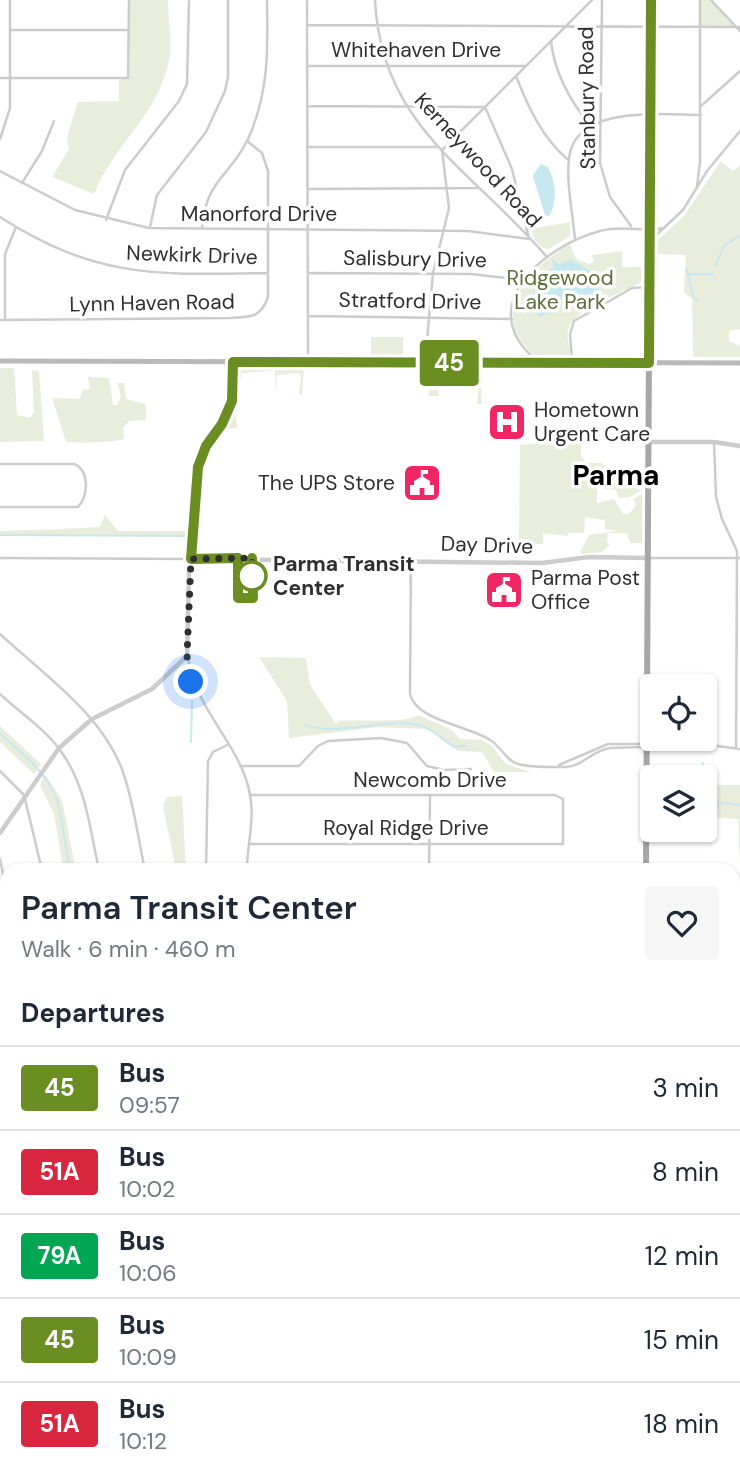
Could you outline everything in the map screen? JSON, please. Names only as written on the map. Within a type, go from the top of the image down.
[{"type":"main road","points":[[647,674],[651,0]]},
{"type":"main road","points":[[0,361],[740,363]]},
{"type":"main road","points":[[646,863],[647,751]]},
{"type":"street","points":[[0,139],[10,108],[10,0]]},
{"type":"street","points":[[0,78],[128,78],[129,0]]},
{"type":"street","points":[[106,220],[125,170],[179,101],[187,84],[189,0]]},
{"type":"street","points":[[149,228],[157,195],[205,132],[225,91],[228,77],[228,0]]},
{"type":"street","points":[[202,230],[204,205],[209,193],[247,141],[266,86],[267,0]]},
{"type":"street","points":[[307,0],[308,363]]},
{"type":"street","name":"Kerneywood Road","points":[[375,0],[376,26],[386,66],[404,106],[440,149],[546,256]]},
{"type":"street","points":[[307,147],[440,149],[592,0]]},
{"type":"street","name":"Stanbury Road","points":[[602,0],[600,163],[606,187],[617,209],[634,228]]},
{"type":"street","points":[[696,186],[700,167],[701,0]]},
{"type":"street","points":[[711,0],[739,28]]},
{"type":"street","points":[[307,25],[739,28]]},
{"type":"street","points":[[10,30],[128,30]]},
{"type":"street","points":[[551,42],[552,56],[566,92],[590,125]]},
{"type":"street","name":"Whitehaven Drive","points":[[307,66],[525,66]]},
{"type":"street","points":[[701,106],[740,71]]},
{"type":"street","points":[[516,76],[529,108],[550,142],[568,160]]},
{"type":"street","points":[[307,106],[485,107]]},
{"type":"street","points":[[485,107],[512,169],[529,239]]},
{"type":"street","points":[[575,240],[568,160],[575,141],[590,125],[630,115],[701,115]]},
{"type":"street","points":[[21,184],[42,151],[54,121]]},
{"type":"street","points":[[650,241],[683,210],[696,186],[740,131]]},
{"type":"street","name":"Lynn Haven Road","points":[[0,320],[253,317],[265,307],[268,274],[266,162],[262,153],[247,141]]},
{"type":"street","points":[[425,363],[427,316],[433,273],[445,231],[449,190],[440,149]]},
{"type":"street","points":[[700,167],[707,171]]},
{"type":"street","name":"Manorford Drive","points":[[0,171],[75,210],[106,220],[149,228],[445,231],[490,233],[529,239]]},
{"type":"street","points":[[308,189],[478,188]]},
{"type":"street","name":"Newkirk Drive","points":[[0,217],[70,255],[107,267],[155,274],[268,274]]},
{"type":"street","points":[[5,320],[5,254],[16,227]]},
{"type":"street","points":[[539,363],[522,346],[512,319],[516,292],[522,280],[546,256],[575,240],[604,230],[664,228]]},
{"type":"street","name":"Salisbury Drive","points":[[308,274],[433,273],[522,280]]},
{"type":"street","points":[[572,364],[570,334],[574,321],[632,288],[650,286]]},
{"type":"street","name":"Stratford Drive","points":[[308,316],[512,319]]},
{"type":"street","points":[[233,362],[232,401],[222,424],[206,446],[198,467],[187,656],[191,682],[240,766],[251,795],[253,824],[248,863]]},
{"type":"street","points":[[649,442],[714,442],[740,446]]},
{"type":"street","points":[[714,442],[716,498],[739,558],[738,748],[717,748]]},
{"type":"street","points":[[0,464],[75,464],[81,467],[86,481],[84,500],[78,506],[0,508]]},
{"type":"street","name":"Day Drive","points":[[191,559],[411,559],[542,563],[589,557],[739,558]]},
{"type":"street","points":[[0,558],[191,559]]},
{"type":"street","points":[[411,559],[410,694],[414,705],[462,731],[489,738],[513,762],[559,765],[608,744],[640,743]]},
{"type":"street","points":[[0,634],[92,719],[112,748],[124,774],[143,863]]},
{"type":"street","points":[[0,833],[59,748],[92,719],[152,689],[187,656]]},
{"type":"street","points":[[179,663],[188,664]]},
{"type":"street","points":[[0,694],[59,748],[82,790],[98,863]]},
{"type":"street","points":[[240,766],[299,766],[328,741],[381,738],[407,743],[427,766],[444,770],[471,769]]},
{"type":"street","points":[[206,863],[208,761],[214,752],[227,745]]},
{"type":"street","points":[[0,771],[24,795],[40,863]]},
{"type":"street","name":"Newcomb Drive","points":[[251,795],[560,797],[563,799],[563,844]]},
{"type":"street","points":[[429,863],[430,796]]},
{"type":"street","name":"Royal Ridge Drive","points":[[250,844],[563,844]]},
{"type":"green space","points":[[130,0],[168,0],[168,65],[154,100],[112,161],[94,194],[52,177],[69,149],[67,138],[78,102],[119,101],[119,80],[129,77]]},
{"type":"green space","points":[[700,0],[711,0],[736,27],[701,26]]},
{"type":"green space","points":[[721,161],[733,171],[740,165],[740,329],[729,331],[729,341],[740,346],[740,357],[693,357],[692,299],[684,292],[686,255],[657,254],[658,240],[684,216]]},
{"type":"green space","points":[[570,222],[570,236],[549,249],[540,245],[531,229]]},
{"type":"green space","name":"Ridgewood Lake Park","points":[[570,244],[576,259],[589,264],[594,262],[592,255],[622,251],[622,267],[643,267],[643,281],[579,315],[568,330],[569,357],[536,357],[521,341],[514,325],[513,309],[527,279],[554,254]]},
{"type":"green space","points":[[371,337],[403,337],[403,357],[371,357]]},
{"type":"green space","points":[[304,367],[302,395],[299,394],[301,376],[298,373],[277,375],[276,395],[275,370],[242,373],[235,412],[237,428],[225,429],[236,405],[240,369]]},
{"type":"green space","points":[[0,368],[14,368],[17,415],[30,418],[34,412],[32,370],[39,371],[44,441],[0,442]]},
{"type":"green space","points":[[429,368],[480,368],[482,404],[477,404],[480,377],[476,373],[466,373],[465,377],[459,377],[459,373],[440,373],[436,377],[439,396],[429,396]]},
{"type":"green space","points":[[88,377],[109,378],[113,405],[117,405],[121,396],[117,383],[124,383],[126,399],[146,404],[146,420],[129,421],[123,428],[124,439],[66,442],[52,398],[80,399],[82,390],[90,389]]},
{"type":"green space","points":[[581,443],[581,455],[586,463],[602,463],[618,483],[642,490],[630,497],[619,498],[616,490],[604,489],[604,473],[597,473],[597,503],[614,499],[623,514],[629,514],[636,505],[633,499],[642,494],[642,543],[630,543],[627,533],[608,533],[607,543],[610,544],[602,552],[582,554],[580,552],[589,535],[618,531],[605,529],[605,520],[585,517],[584,533],[568,533],[568,536],[543,533],[543,544],[519,544],[520,445]]},
{"type":"green space","points":[[105,515],[118,531],[187,531],[188,536],[0,536],[0,531],[100,527]]},
{"type":"green space","points":[[259,657],[306,658],[310,685],[336,724],[338,721],[381,721],[418,715],[452,730],[460,739],[482,740],[492,746],[506,764],[531,772],[494,772],[482,752],[458,751],[435,733],[425,729],[378,727],[289,738],[287,701]]},
{"type":"green space","points":[[0,726],[41,764],[34,774],[0,742]]},
{"type":"green space","points":[[45,774],[62,800],[75,863],[62,863],[54,814],[40,785]]},
{"type":"green space","points":[[717,785],[740,785],[740,863],[740,863],[738,819],[717,818]]},
{"type":"green space","points":[[182,796],[186,863],[175,863],[163,806],[167,797]]},
{"type":"water","points":[[541,164],[548,167],[554,185],[555,198],[549,216],[545,215],[533,175]]},
{"type":"water","points":[[551,258],[558,264],[570,259],[598,275],[599,291],[587,302],[566,306],[540,317],[534,311],[532,297],[543,277],[554,267]]},
{"type":"waterway","points":[[715,266],[724,246],[740,235]]},
{"type":"waterway","points":[[686,269],[688,274],[713,274]]},
{"type":"waterway","points":[[688,275],[693,296],[697,301]]},
{"type":"waterway","points":[[0,535],[187,536]]},
{"type":"waterway","points":[[191,742],[192,701]]},
{"type":"waterway","points":[[305,725],[333,729],[405,723],[429,729],[455,747],[466,746]]},
{"type":"waterway","points":[[0,734],[33,763],[53,790],[69,863]]},
{"type":"waterway","points":[[717,802],[740,805]]},
{"type":"bus line","name":"45","points":[[252,558],[253,598],[238,598],[238,558],[191,559],[195,536],[198,467],[206,446],[222,424],[232,401],[233,362],[649,363],[651,0]]},
{"type":"place","name":"Hometown Urgent Care","points":[[507,422]]},
{"type":"place","name":"The UPS Store","points":[[422,483]]},
{"type":"place","name":"Parma Transit Center","points":[[252,576]]},
{"type":"place","name":"Parma Post Office","points":[[504,590]]},
{"type":"district","name":"Parma","points":[[616,475]]},
{"type":"route","points":[[191,682],[187,656],[191,559],[252,558],[252,576]]}]
